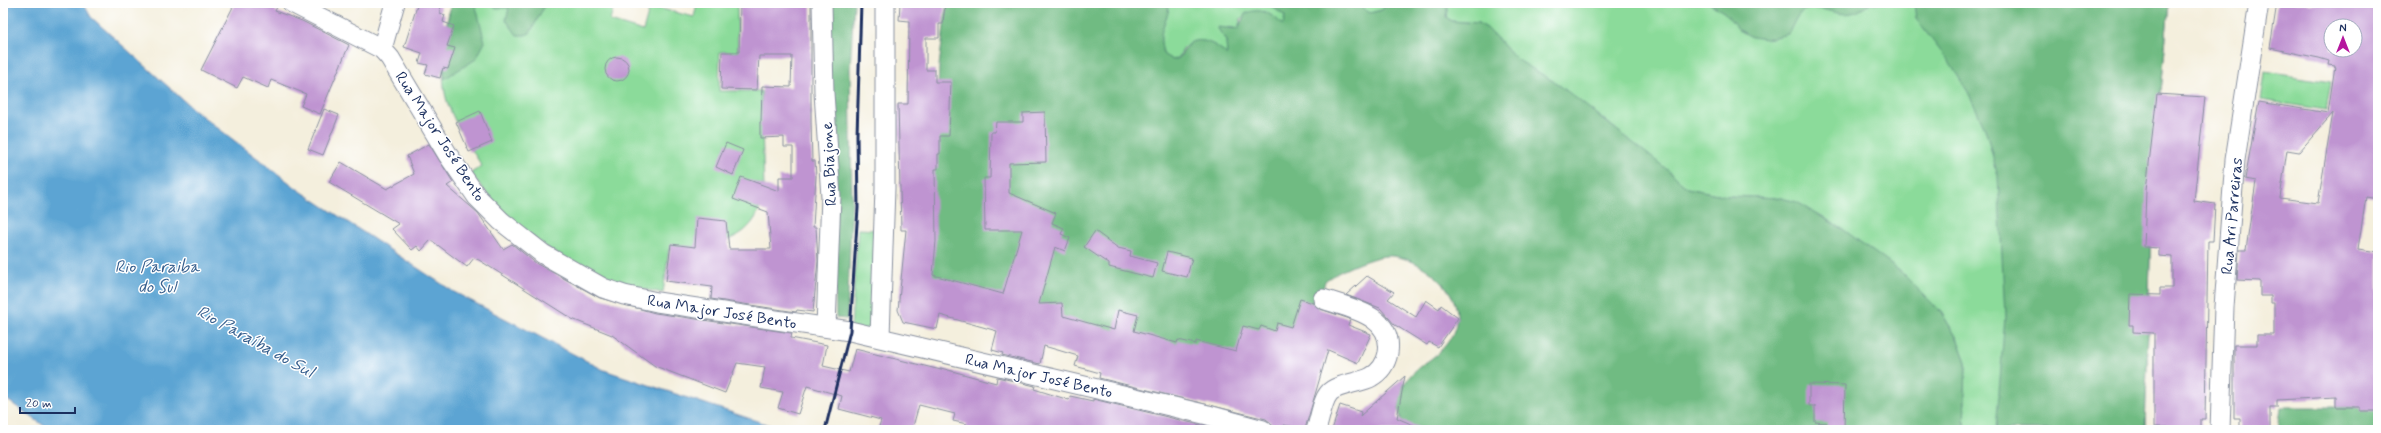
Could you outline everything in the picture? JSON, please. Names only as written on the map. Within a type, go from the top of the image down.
[{"type":"street","name":"Rua Major José Bento","points":[[292,3],[382,49],[390,58],[448,154],[477,197],[507,225],[564,267],[603,288],[624,295],[826,326],[880,337],[1208,415],[1263,430]]},
{"type":"street","points":[[382,49],[395,3]]},
{"type":"street","name":"Rua Biajone","points":[[822,3],[824,93],[830,197],[826,326]]},
{"type":"street","points":[[880,337],[884,188],[885,3]]},
{"type":"street","name":"Rua Ari Parreiras","points":[[2220,430],[2224,307],[2235,160],[2259,3]]},
{"type":"street","points":[[1316,430],[1329,393],[1335,388],[1359,382],[1377,373],[1385,362],[1388,351],[1386,334],[1377,320],[1367,314],[1323,299]]},
{"type":"green space","points":[[451,3],[614,3],[610,21],[643,31],[650,6],[694,17],[697,3],[737,3],[738,52],[720,52],[719,91],[761,91],[764,190],[760,208],[753,222],[743,232],[731,239],[702,246],[669,249],[663,293],[606,280],[568,261],[531,236],[499,206],[471,173],[482,166],[452,115],[444,84],[444,41]]},
{"type":"green space","points":[[451,3],[475,3],[485,42],[476,59],[444,79],[444,43]]},
{"type":"green space","points":[[491,3],[546,3],[530,33],[525,35],[517,35],[506,20],[509,8],[494,8]]},
{"type":"green space","points":[[828,3],[854,3],[850,69],[852,197],[847,319],[836,318]]},
{"type":"green space","points":[[947,3],[1168,3],[1169,9],[1162,30],[1161,45],[1164,55],[1173,60],[1179,58],[1189,43],[1194,41],[1204,41],[1210,43],[1227,55],[1226,41],[1217,27],[1238,29],[1245,14],[1250,12],[1266,12],[1283,25],[1285,16],[1267,3],[1359,3],[1362,8],[1370,13],[1382,10],[1388,3],[1448,3],[1446,17],[1451,21],[1478,23],[1487,28],[1518,60],[1558,84],[1664,167],[1687,188],[1727,196],[1781,198],[1797,202],[1844,230],[1901,272],[1941,312],[1957,338],[1966,362],[1964,430],[1408,430],[1400,415],[1399,398],[1402,390],[1411,375],[1446,345],[1455,329],[1457,315],[1455,304],[1450,293],[1442,283],[1421,266],[1409,260],[1397,257],[1386,256],[1363,262],[1337,273],[1325,281],[1303,372],[928,292],[939,66]]},
{"type":"green space","points":[[1168,3],[1267,3],[1285,16],[1283,26],[1265,11],[1241,18],[1238,29],[1229,27],[1221,32],[1226,41],[1227,55],[1214,45],[1197,42],[1186,46],[1177,59],[1170,60],[1163,55],[1159,41],[1168,10]]},
{"type":"green space","points":[[1359,3],[1388,3],[1382,10],[1370,13],[1362,8]]},
{"type":"green space","points":[[1448,3],[2169,3],[2152,192],[2145,430],[1964,430],[1966,362],[1957,338],[1941,312],[1901,272],[1822,216],[1781,198],[1727,196],[1687,188],[1601,117],[1518,60],[1478,23],[1451,21],[1446,17]]},
{"type":"green space","points":[[1709,3],[1870,3],[1860,10],[1851,13],[1842,14],[1819,9],[1803,11],[1796,18],[1788,34],[1766,39],[1752,37],[1739,30],[1725,13]]},
{"type":"green space","points":[[1914,3],[2169,3],[2152,192],[2145,430],[1996,430],[2005,316],[1998,176],[1985,128],[1968,92],[1949,62],[1916,19]]},
{"type":"green space","points":[[2265,72],[2331,82],[2326,110],[2261,100]]},
{"type":"green space","points":[[858,229],[878,230],[871,331],[851,328]]},
{"type":"green space","points":[[2281,407],[2378,407],[2378,430],[2278,430]]},
{"type":"water","name":"Rio Paraiba do Sul","points":[[3,3],[83,3],[91,17],[193,109],[299,190],[454,292],[604,370],[784,430],[50,430],[3,397]]},
{"type":"building","points":[[235,3],[279,3],[275,11],[302,21],[349,45],[320,114],[301,106],[306,94],[271,80],[268,88],[243,77],[237,88],[201,70]]},
{"type":"building","points":[[418,3],[441,3],[440,13],[445,15],[443,22],[454,26],[447,46],[455,48],[448,69],[443,68],[440,78],[425,74],[428,65],[419,63],[422,53],[404,47]]},
{"type":"building","points":[[740,3],[811,3],[812,161],[815,161],[816,176],[813,227],[816,227],[818,261],[813,312],[797,310],[796,312],[711,299],[712,287],[666,281],[671,244],[695,247],[697,218],[726,221],[729,249],[771,249],[768,212],[733,199],[741,177],[779,191],[779,177],[793,177],[793,147],[784,147],[784,137],[760,138],[762,86],[791,87],[792,56],[759,56],[757,90],[721,89],[722,52],[739,52]]},
{"type":"building","points":[[900,3],[945,3],[943,24],[939,24],[939,38],[926,38],[926,70],[935,70],[935,82],[951,82],[949,136],[940,136],[938,169],[935,169],[936,241],[933,275],[1003,294],[1022,230],[985,230],[984,178],[990,178],[991,132],[995,132],[996,122],[1023,122],[1023,113],[1045,112],[1046,162],[1009,163],[1009,193],[1056,213],[1052,223],[1064,228],[1061,234],[1070,238],[1065,251],[1055,247],[1039,304],[1062,303],[1063,316],[1114,330],[1118,310],[1138,315],[1134,331],[1177,343],[1178,340],[1196,344],[1196,341],[1236,351],[1243,326],[1259,330],[1261,326],[1275,331],[1277,323],[1291,327],[1300,299],[1313,303],[1320,309],[1350,319],[1348,325],[1371,334],[1358,363],[1328,350],[1305,429],[1284,425],[1283,430],[1274,430],[1271,423],[1266,419],[1099,378],[1100,373],[1075,366],[1078,356],[1044,346],[1040,364],[1002,355],[1003,353],[992,350],[997,331],[940,315],[937,329],[903,322],[898,310],[906,230],[901,230],[898,104],[908,104],[909,21],[899,20]]},
{"type":"building","points":[[2277,3],[2378,3],[2378,199],[2366,197],[2358,249],[2378,252],[2378,411],[2360,411],[2360,407],[2336,407],[2336,397],[2277,400],[2277,407],[2270,407],[2270,430],[2240,430],[2240,418],[2234,418],[2234,345],[2257,345],[2257,335],[2274,335],[2274,303],[2271,303],[2271,296],[2260,296],[2260,281],[2237,280],[2239,250],[2246,250],[2256,181],[2245,179],[2259,102],[2328,113],[2335,66],[2328,65],[2329,61],[2270,48]],"holes":[[[2333,113],[2318,203],[2280,198],[2287,150],[2299,152]]]},
{"type":"building","points":[[612,57],[622,57],[629,64],[629,74],[622,81],[612,81],[605,74],[605,64]]},
{"type":"building","points":[[2157,94],[2205,97],[2194,201],[2215,204],[2213,241],[2208,241],[2205,419],[2201,419],[2201,430],[2168,430],[2168,427],[2154,427],[2154,333],[2133,332],[2133,325],[2129,325],[2130,294],[2160,295],[2160,288],[2172,288],[2172,257],[2159,256],[2159,248],[2144,247],[2146,190]]},
{"type":"building","points":[[324,109],[339,115],[323,155],[308,149]]},
{"type":"building","points":[[480,111],[492,142],[469,152],[456,122]]},
{"type":"building","points":[[726,143],[743,150],[733,175],[716,167]]},
{"type":"building","points":[[429,144],[453,182],[447,186],[478,213],[503,249],[512,244],[537,264],[600,298],[655,313],[792,333],[791,338],[827,345],[823,366],[849,372],[855,349],[941,370],[941,368],[996,383],[997,377],[1035,386],[1034,389],[1069,400],[1070,396],[1093,401],[1093,399],[1221,430],[965,430],[967,424],[953,421],[955,414],[919,405],[912,430],[878,430],[881,420],[839,409],[842,396],[807,386],[798,414],[778,408],[783,392],[761,388],[765,367],[737,363],[725,393],[655,366],[612,335],[572,319],[479,260],[474,258],[467,267],[431,240],[421,251],[417,246],[412,250],[392,229],[399,224],[329,182],[341,162],[387,189],[414,174],[407,156]]},
{"type":"building","points":[[1095,231],[1118,248],[1131,251],[1130,256],[1157,263],[1153,278],[1109,267],[1109,264],[1084,247]]},
{"type":"building","points":[[1167,252],[1192,258],[1187,277],[1162,271]]},
{"type":"building","points":[[1367,276],[1394,292],[1388,299],[1416,317],[1426,300],[1439,309],[1441,305],[1458,318],[1438,347],[1429,342],[1427,345],[1395,325],[1380,308],[1346,295]]},
{"type":"building","points":[[1405,376],[1397,418],[1425,430],[1332,430],[1340,405],[1361,412],[1360,416]]},
{"type":"building","points":[[1809,384],[1845,385],[1844,430],[1827,430],[1827,423],[1815,422],[1815,406],[1809,406]]},
{"type":"railway","points":[[825,430],[850,331],[858,208],[857,135],[861,3]]},
{"type":"water label","name":"Rio Paraíba do Sul","points":[[256,341]]}]
